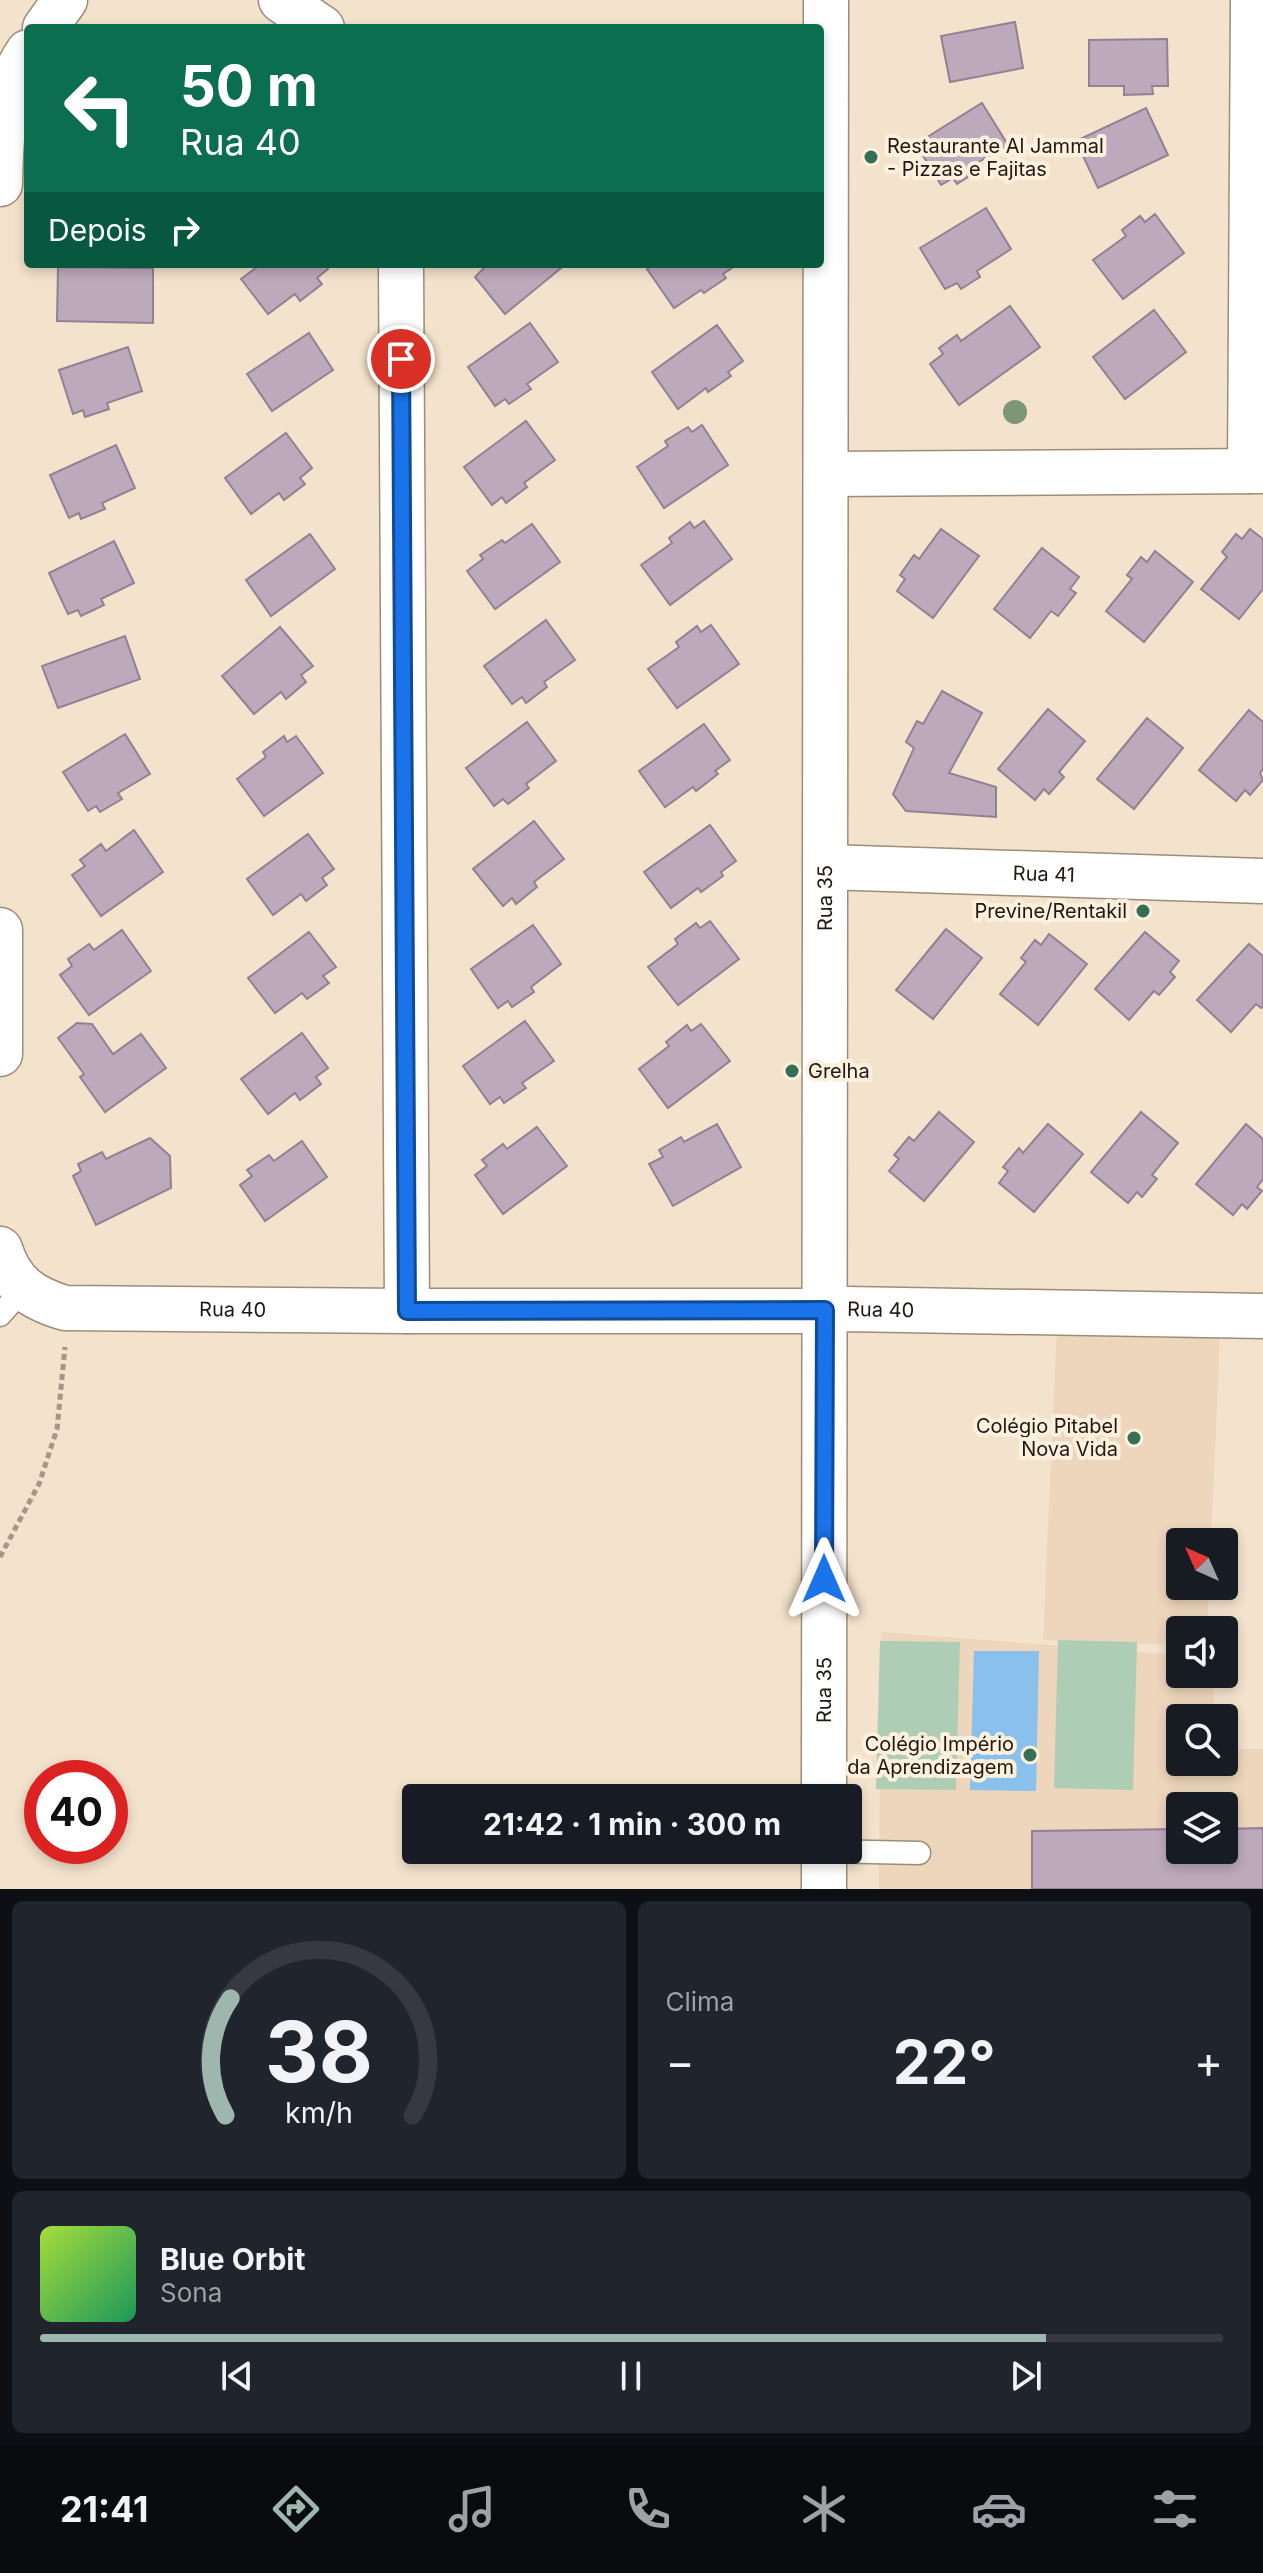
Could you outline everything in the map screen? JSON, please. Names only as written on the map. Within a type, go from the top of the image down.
[{"type":"street","points":[[48,24],[65,0]]},
{"type":"street","points":[[281,0],[316,24]]},
{"type":"street","name":"Rua 35","points":[[824,56],[826,0]]},
{"type":"street","points":[[826,474],[1256,471],[1253,0]]},
{"type":"street","points":[[0,184],[6,106],[24,60]]},
{"type":"street","name":"Rua 35","points":[[824,214],[824,1784]]},
{"type":"street","points":[[401,268],[407,1311]]},
{"type":"street","name":"Rua 41","points":[[826,867],[1263,881]]},
{"type":"street","points":[[0,930],[0,1054]]},
{"type":"street","points":[[0,1249],[12,1302],[41,1301],[65,1308]]},
{"type":"street","name":"Rua 40","points":[[65,1308],[825,1310],[1263,1316]]},
{"type":"street","points":[[824,1864],[824,1889]]},
{"type":"lane","points":[[862,1851],[919,1853]]},
{"type":"path","points":[[0,1557],[39,1484],[57,1429],[65,1367],[65,1308]]},
{"type":"shaded area","name":"Colégio Pitabel Nova Vida","points":[[1057,1328],[1220,1334],[1212,1528],[1166,1528],[1166,1600],[1208,1600],[1208,1616],[1166,1616],[1166,1644],[1043,1640]]},
{"type":"shaded area","name":"Colégio Império da Aprendizagem","points":[[881,1632],[1166,1654],[1166,1688],[1214,1688],[1214,1704],[1166,1704],[1166,1776],[1238,1776],[1238,1749],[1263,1749],[1263,1889],[879,1889]]},
{"type":"green space","points":[[1058,1640],[1137,1642],[1133,1790],[1054,1788]]},
{"type":"green space","points":[[880,1641],[960,1642],[956,1790],[876,1789]]},
{"type":"water","points":[[974,1651],[1039,1651],[1036,1791],[970,1790]]},
{"type":"building","points":[[1015,22],[1023,68],[950,82],[941,36]]},
{"type":"building","points":[[1167,39],[1168,86],[1152,86],[1153,94],[1124,95],[1124,86],[1089,86],[1089,40]]},
{"type":"building","points":[[982,103],[1008,145],[972,166],[976,172],[957,184],[953,178],[941,185],[916,144]]},
{"type":"building","points":[[1146,108],[1168,155],[1098,188],[1076,141]]},
{"type":"building","points":[[986,208],[1011,249],[977,271],[980,277],[961,289],[957,283],[945,289],[920,248]]},
{"type":"building","points":[[1155,214],[1184,253],[1123,299],[1093,260],[1126,236],[1122,230],[1140,216],[1145,222]]},
{"type":"building","points":[[58,268],[153,268],[153,323],[57,321]]},
{"type":"building","points":[[256,268],[328,269],[317,278],[322,284],[300,301],[295,294],[268,314],[241,279]]},
{"type":"building","points":[[484,268],[561,268],[505,314],[475,277]]},
{"type":"building","points":[[732,268],[723,274],[726,278],[674,308],[647,269]]},
{"type":"building","points":[[1010,306],[1040,347],[959,405],[930,364],[943,354],[939,348],[957,335],[961,341]]},
{"type":"building","points":[[1154,310],[1186,352],[1125,399],[1093,357]]},
{"type":"building","points":[[530,323],[558,362],[527,384],[531,389],[509,404],[505,399],[495,406],[468,367]]},
{"type":"building","points":[[717,325],[743,361],[728,372],[731,376],[708,392],[706,388],[678,409],[652,372]]},
{"type":"building","points":[[309,333],[333,370],[272,411],[247,374]]},
{"type":"building","points":[[128,347],[142,391],[107,403],[109,409],[85,417],[83,410],[73,414],[59,370]]},
{"type":"building","points":[[526,421],[555,460],[524,483],[527,487],[506,503],[502,497],[492,505],[464,467]]},
{"type":"building","points":[[702,425],[728,465],[664,508],[637,467],[668,446],[665,441],[688,427],[692,432]]},
{"type":"building","points":[[286,433],[312,468],[300,478],[305,484],[284,500],[279,493],[251,514],[225,478]]},
{"type":"building","points":[[116,445],[135,488],[102,503],[105,509],[81,519],[79,513],[69,518],[50,475]]},
{"type":"building","points":[[704,521],[732,559],[670,605],[641,565],[672,543],[669,538],[690,522],[694,528]]},
{"type":"building","points":[[532,524],[560,562],[495,609],[467,571],[483,559],[480,555],[502,540],[505,543]]},
{"type":"building","points":[[941,529],[979,556],[933,618],[897,591],[905,579],[900,575],[914,555],[919,559]]},
{"type":"building","points":[[1250,529],[1263,539],[1263,589],[1239,619],[1201,589],[1227,557],[1222,552],[1236,534],[1242,539]]},
{"type":"building","points":[[310,534],[335,569],[271,616],[246,580]]},
{"type":"building","points":[[114,541],[134,583],[101,599],[104,605],[81,616],[78,610],[68,614],[49,573]]},
{"type":"building","points":[[1042,548],[1079,577],[1070,589],[1076,593],[1058,616],[1051,611],[1030,638],[994,609]]},
{"type":"building","points":[[1155,551],[1193,582],[1144,642],[1106,611],[1132,579],[1127,575],[1141,557],[1147,562]]},
{"type":"building","points":[[546,620],[575,660],[544,682],[547,687],[526,703],[522,697],[512,704],[484,666]]},
{"type":"building","points":[[711,625],[739,664],[677,708],[648,669],[679,647],[676,642],[697,626],[701,632]]},
{"type":"building","points":[[280,627],[313,666],[301,675],[306,682],[286,699],[281,692],[254,714],[222,676]]},
{"type":"building","points":[[125,636],[140,679],[58,708],[42,666]]},
{"type":"building","points":[[942,691],[982,713],[949,773],[996,787],[996,817],[906,811],[893,794],[914,748],[906,742],[917,721],[923,724]]},
{"type":"building","points":[[1048,709],[1085,741],[1059,772],[1064,777],[1049,794],[1044,789],[1035,800],[998,769]]},
{"type":"building","points":[[1249,710],[1263,722],[1263,769],[1260,773],[1263,780],[1250,795],[1245,790],[1236,801],[1199,770]]},
{"type":"building","points":[[1147,718],[1183,748],[1134,809],[1097,779]]},
{"type":"building","points":[[527,722],[556,761],[526,784],[529,788],[508,804],[503,799],[494,806],[466,768]]},
{"type":"building","points":[[704,724],[730,760],[696,791],[693,787],[665,807],[639,771]]},
{"type":"building","points":[[125,734],[150,774],[118,793],[122,799],[100,812],[96,806],[88,811],[63,772]]},
{"type":"building","points":[[284,736],[287,742],[296,736],[323,773],[264,816],[237,779],[266,757],[263,752]]},
{"type":"building","points":[[534,821],[564,859],[534,882],[537,887],[516,904],[512,898],[503,906],[473,869]]},
{"type":"building","points":[[710,825],[736,861],[721,872],[723,876],[701,892],[698,888],[671,908],[644,872]]},
{"type":"building","points":[[134,830],[163,872],[101,916],[72,875],[85,866],[80,860],[101,844],[106,851]]},
{"type":"building","points":[[308,834],[334,869],[322,878],[327,885],[306,901],[301,894],[273,915],[247,879]]},
{"type":"building","points":[[710,921],[739,959],[678,1005],[648,967],[678,944],[675,939],[696,923],[700,928]]},
{"type":"building","points":[[533,925],[561,964],[531,987],[534,992],[512,1007],[508,1001],[498,1008],[471,969]]},
{"type":"building","points":[[946,929],[982,958],[933,1019],[896,990]]},
{"type":"building","points":[[122,930],[151,971],[89,1015],[60,975],[72,966],[68,959],[89,944],[94,950]]},
{"type":"building","points":[[309,932],[336,967],[323,976],[329,983],[307,999],[302,993],[275,1013],[248,978]]},
{"type":"building","points":[[1145,932],[1179,961],[1170,972],[1175,977],[1159,995],[1154,991],[1129,1020],[1095,989]]},
{"type":"building","points":[[1049,934],[1087,964],[1038,1025],[1000,994],[1026,962],[1021,958],[1035,940],[1041,945]]},
{"type":"building","points":[[1249,944],[1263,956],[1263,1006],[1261,1008],[1256,1004],[1231,1032],[1197,1000]]},
{"type":"building","points":[[525,1021],[554,1061],[522,1083],[526,1088],[504,1103],[500,1097],[490,1104],[463,1066]]},
{"type":"building","points":[[77,1023],[92,1024],[113,1054],[141,1034],[166,1068],[105,1112],[80,1077],[84,1074],[58,1038]]},
{"type":"building","points":[[701,1024],[730,1061],[668,1108],[639,1069],[669,1046],[666,1042],[687,1025],[691,1031]]},
{"type":"building","points":[[302,1033],[328,1068],[316,1077],[321,1084],[300,1100],[295,1093],[268,1114],[241,1079]]},
{"type":"building","points":[[939,1112],[974,1142],[924,1201],[889,1171],[899,1159],[894,1155],[909,1137],[914,1141]]},
{"type":"building","points":[[1141,1112],[1178,1143],[1152,1175],[1157,1179],[1142,1197],[1137,1192],[1128,1203],[1091,1172]]},
{"type":"building","points":[[717,1124],[741,1167],[673,1206],[649,1164],[663,1157],[659,1150],[681,1137],[684,1142]]},
{"type":"building","points":[[1048,1124],[1083,1154],[1034,1212],[999,1183],[1008,1171],[1003,1167],[1019,1148],[1023,1153]]},
{"type":"building","points":[[1246,1124],[1263,1139],[1263,1179],[1257,1187],[1262,1191],[1247,1209],[1242,1204],[1233,1215],[1196,1184]]},
{"type":"building","points":[[537,1127],[567,1166],[503,1214],[475,1175],[487,1166],[482,1160],[503,1144],[507,1149]]},
{"type":"building","points":[[150,1138],[170,1156],[171,1188],[96,1225],[73,1176],[81,1171],[78,1164],[102,1152],[106,1159]]},
{"type":"building","points":[[302,1141],[327,1177],[265,1221],[240,1185],[252,1176],[247,1170],[269,1155],[274,1161]]},
{"type":"building","points":[[1263,1828],[1263,1889],[1032,1889],[1032,1831],[1166,1829],[1166,1864],[1238,1864],[1238,1829]]},
{"type":"place","name":"Restaurante Al Jammal - Pizzas e Fajitas","points":[[871,157]]},
{"type":"place","name":"Previne/Rentakil","points":[[1143,911]]},
{"type":"place","name":"Grelha","points":[[792,1071]]},
{"type":"place","name":"Colégio Pitabel Nova Vida","points":[[1134,1438]]},
{"type":"place","name":"Colégio Império da Aprendizagem","points":[[1030,1755]]},
{"type":"route","points":[[401,359],[407,1311],[825,1310],[824,1579]]}]
